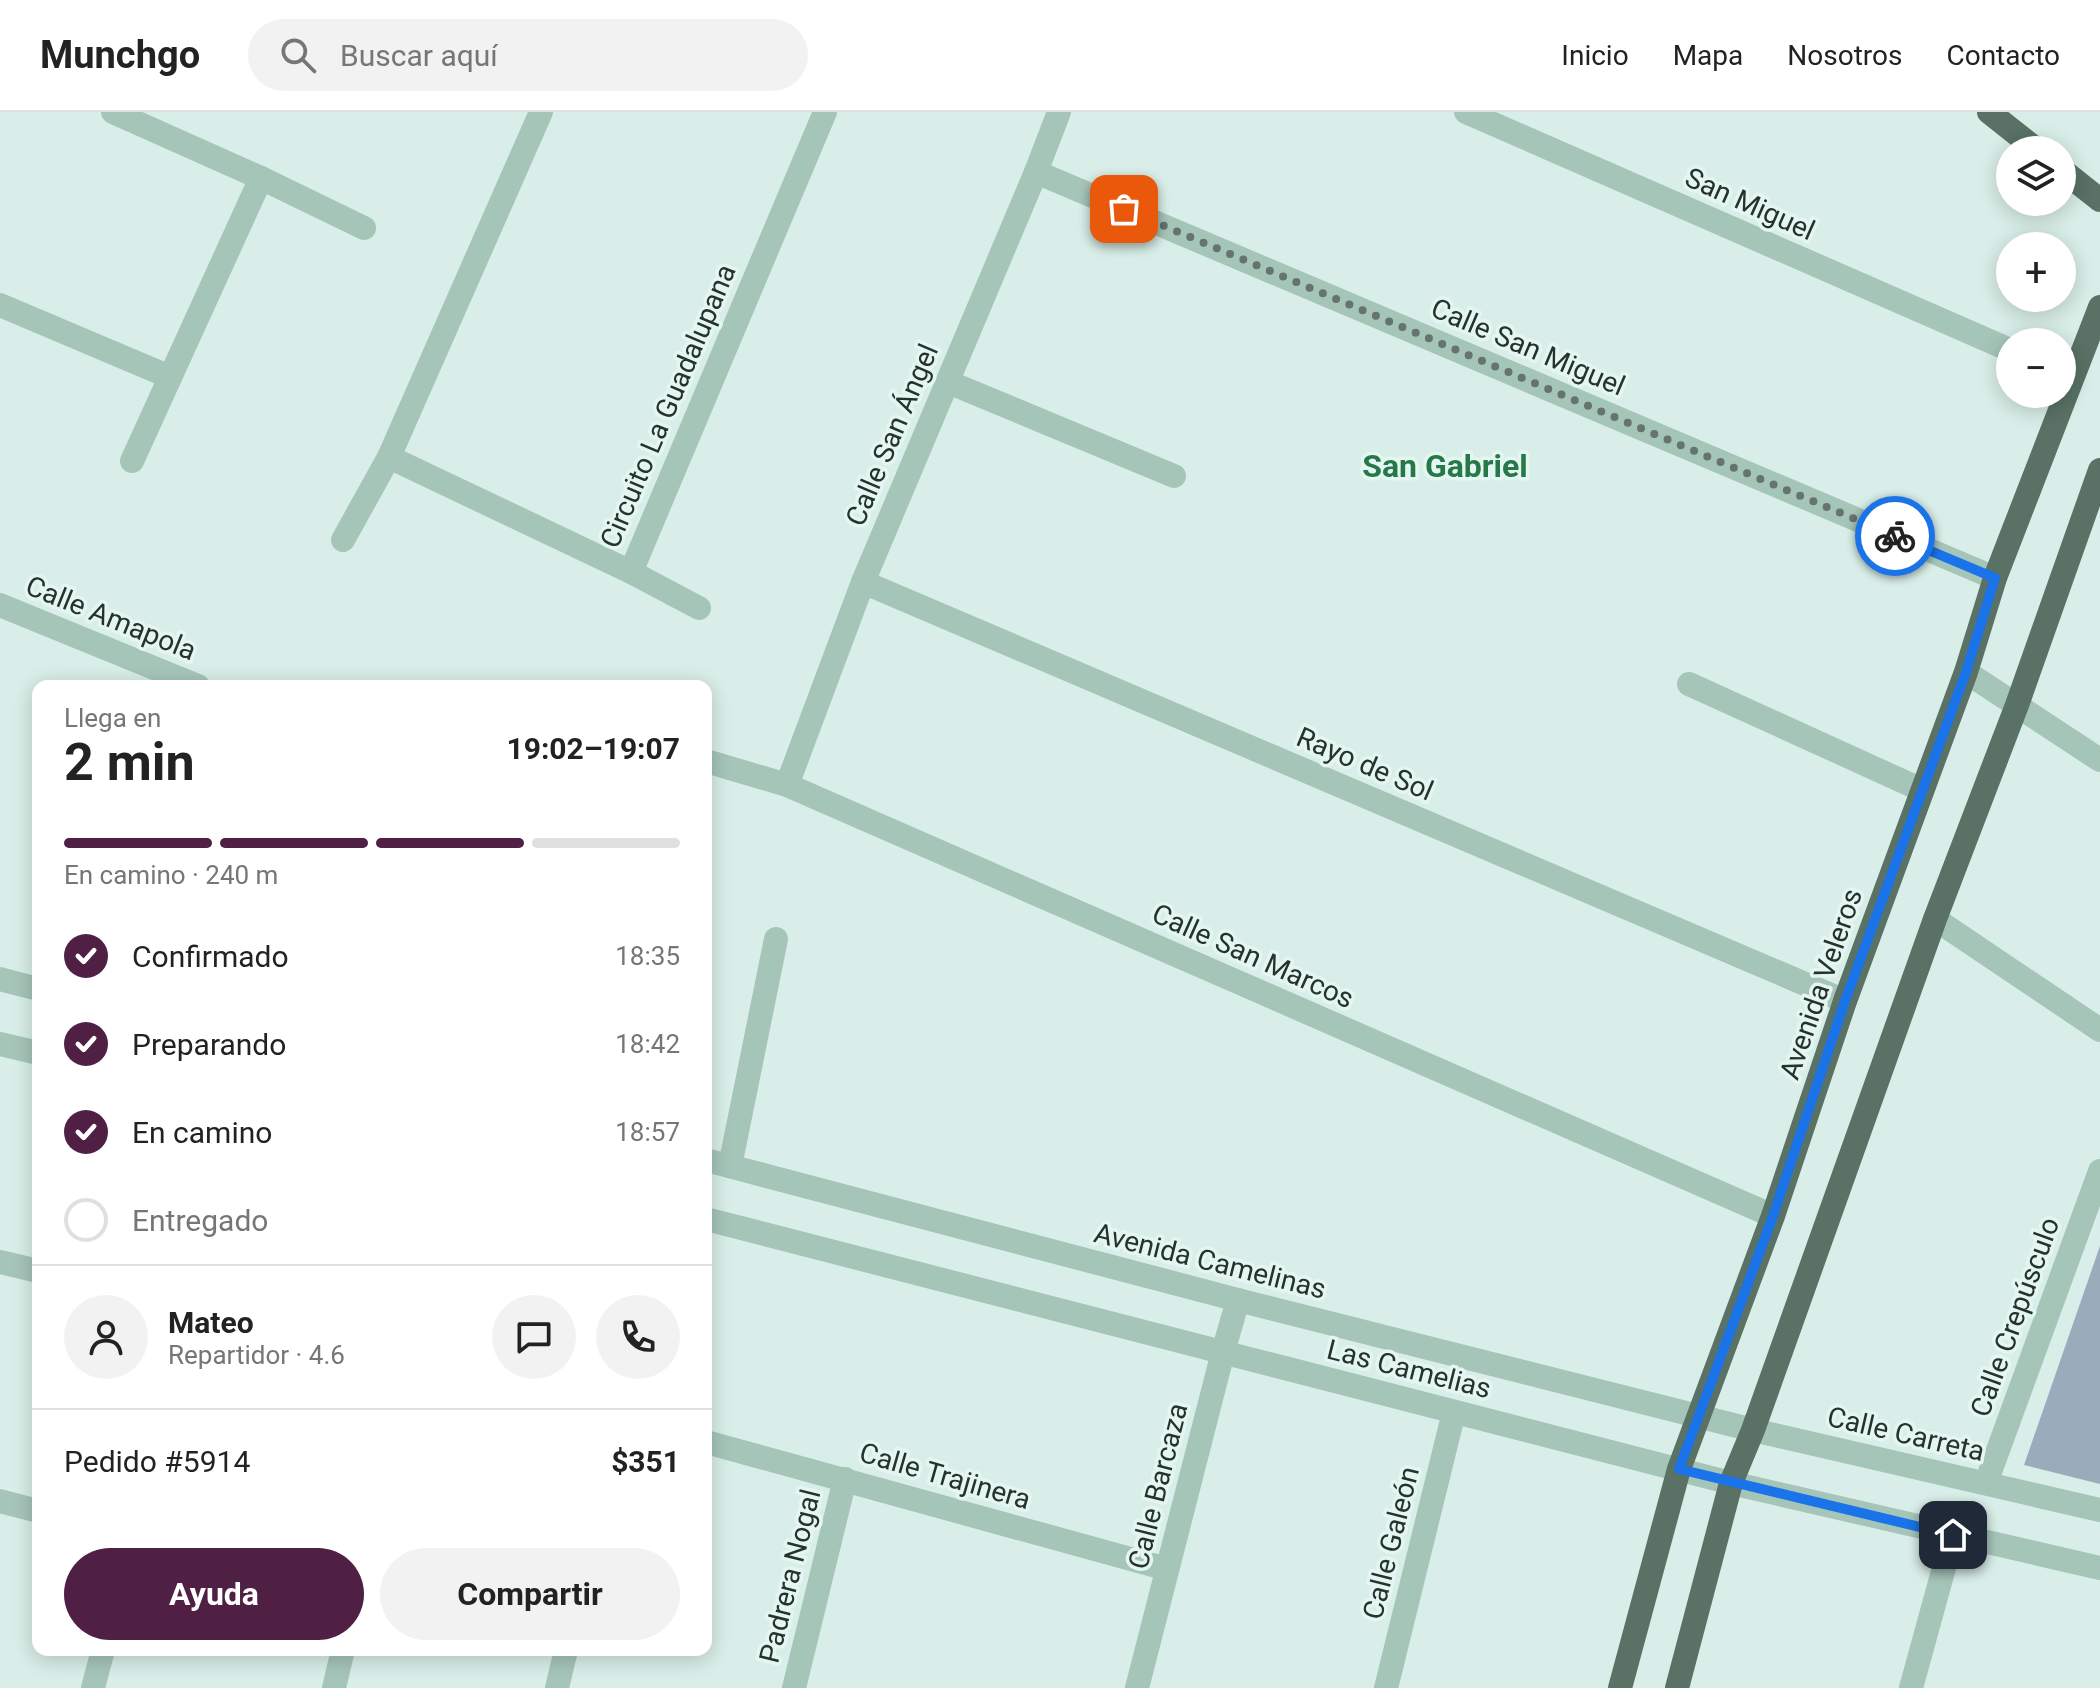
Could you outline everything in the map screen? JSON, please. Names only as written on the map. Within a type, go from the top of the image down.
[{"type":"main road","points":[[1989,112],[2019,136]]},
{"type":"main road","points":[[2076,181],[2100,200]]},
{"type":"main road","name":"Avenida Veleros","points":[[2076,358],[2100,307]]},
{"type":"main road","name":"Avenida Veleros","points":[[1620,1688],[1679,1469],[1773,1216],[1845,1001],[1966,672],[1995,578],[2056,408]]},
{"type":"main road","points":[[1677,1688],[1731,1483],[1753,1430],[1935,919],[2017,705],[2099,477]]},
{"type":"street","points":[[113,112],[364,228]]},
{"type":"street","points":[[343,540],[389,457],[541,112]]},
{"type":"street","name":"Circuito La Guadalupana","points":[[389,457],[631,572],[825,112]]},
{"type":"street","name":"Calle San Ángel","points":[[787,785],[863,582],[1059,112]]},
{"type":"street","name":"San Miguel","points":[[1466,112],[1996,344]]},
{"type":"street","name":"Calle San Miguel","points":[[1036,172],[1995,578]]},
{"type":"street","points":[[132,461],[261,178]]},
{"type":"street","points":[[0,305],[170,377]]},
{"type":"street","points":[[948,382],[1174,476]]},
{"type":"street","points":[[631,572],[699,608]]},
{"type":"street","name":"Rayo de Sol","points":[[863,582],[1845,1001]]},
{"type":"street","name":"Calle Amapola","points":[[0,605],[183,680]]},
{"type":"street","points":[[1966,672],[2100,760]]},
{"type":"street","points":[[1689,684],[1922,790]]},
{"type":"street","name":"Calle San Marcos","points":[[712,763],[787,785],[1773,1216]]},
{"type":"street","points":[[1935,919],[2100,1030]]},
{"type":"street","points":[[718,1163],[776,939]]},
{"type":"street","points":[[0,979],[32,987]]},
{"type":"street","points":[[0,1044],[32,1052]]},
{"type":"street","name":"Avenida Camelinas","points":[[718,1163],[1238,1300],[1700,1415]]},
{"type":"street","name":"Calle Crepúsculo","points":[[1986,1483],[2100,1171]]},
{"type":"street","name":"Las Camelias","points":[[712,1221],[1731,1483],[2100,1568]]},
{"type":"street","points":[[0,1262],[32,1270]]},
{"type":"street","name":"Calle Barcaza","points":[[1137,1688],[1238,1300]]},
{"type":"street","name":"Calle Galeón","points":[[1386,1688],[1454,1412]]},
{"type":"street","name":"Calle Carreta","points":[[1700,1415],[2100,1510]]},
{"type":"street","name":"Calle Trajinera","points":[[712,1444],[1167,1569]]},
{"type":"street","name":"Padrera Nogal","points":[[794,1688],[845,1479]]},
{"type":"street","points":[[0,1501],[32,1509]]},
{"type":"street","points":[[1911,1688],[1953,1535]]},
{"type":"street","points":[[93,1688],[101,1656]]},
{"type":"street","points":[[334,1688],[342,1656]]},
{"type":"street","points":[[557,1688],[565,1656]]},
{"type":"shaded area","points":[[2100,1246],[2100,1484],[2024,1465]]},
{"type":"way so far","points":[[1124,209],[1895,536]]},
{"type":"district","name":"San Gabriel","points":[[1445,466]]},
{"type":"route","points":[[1895,536],[1995,578],[1966,672],[1845,1001],[1773,1216],[1679,1469],[1953,1535]]}]
